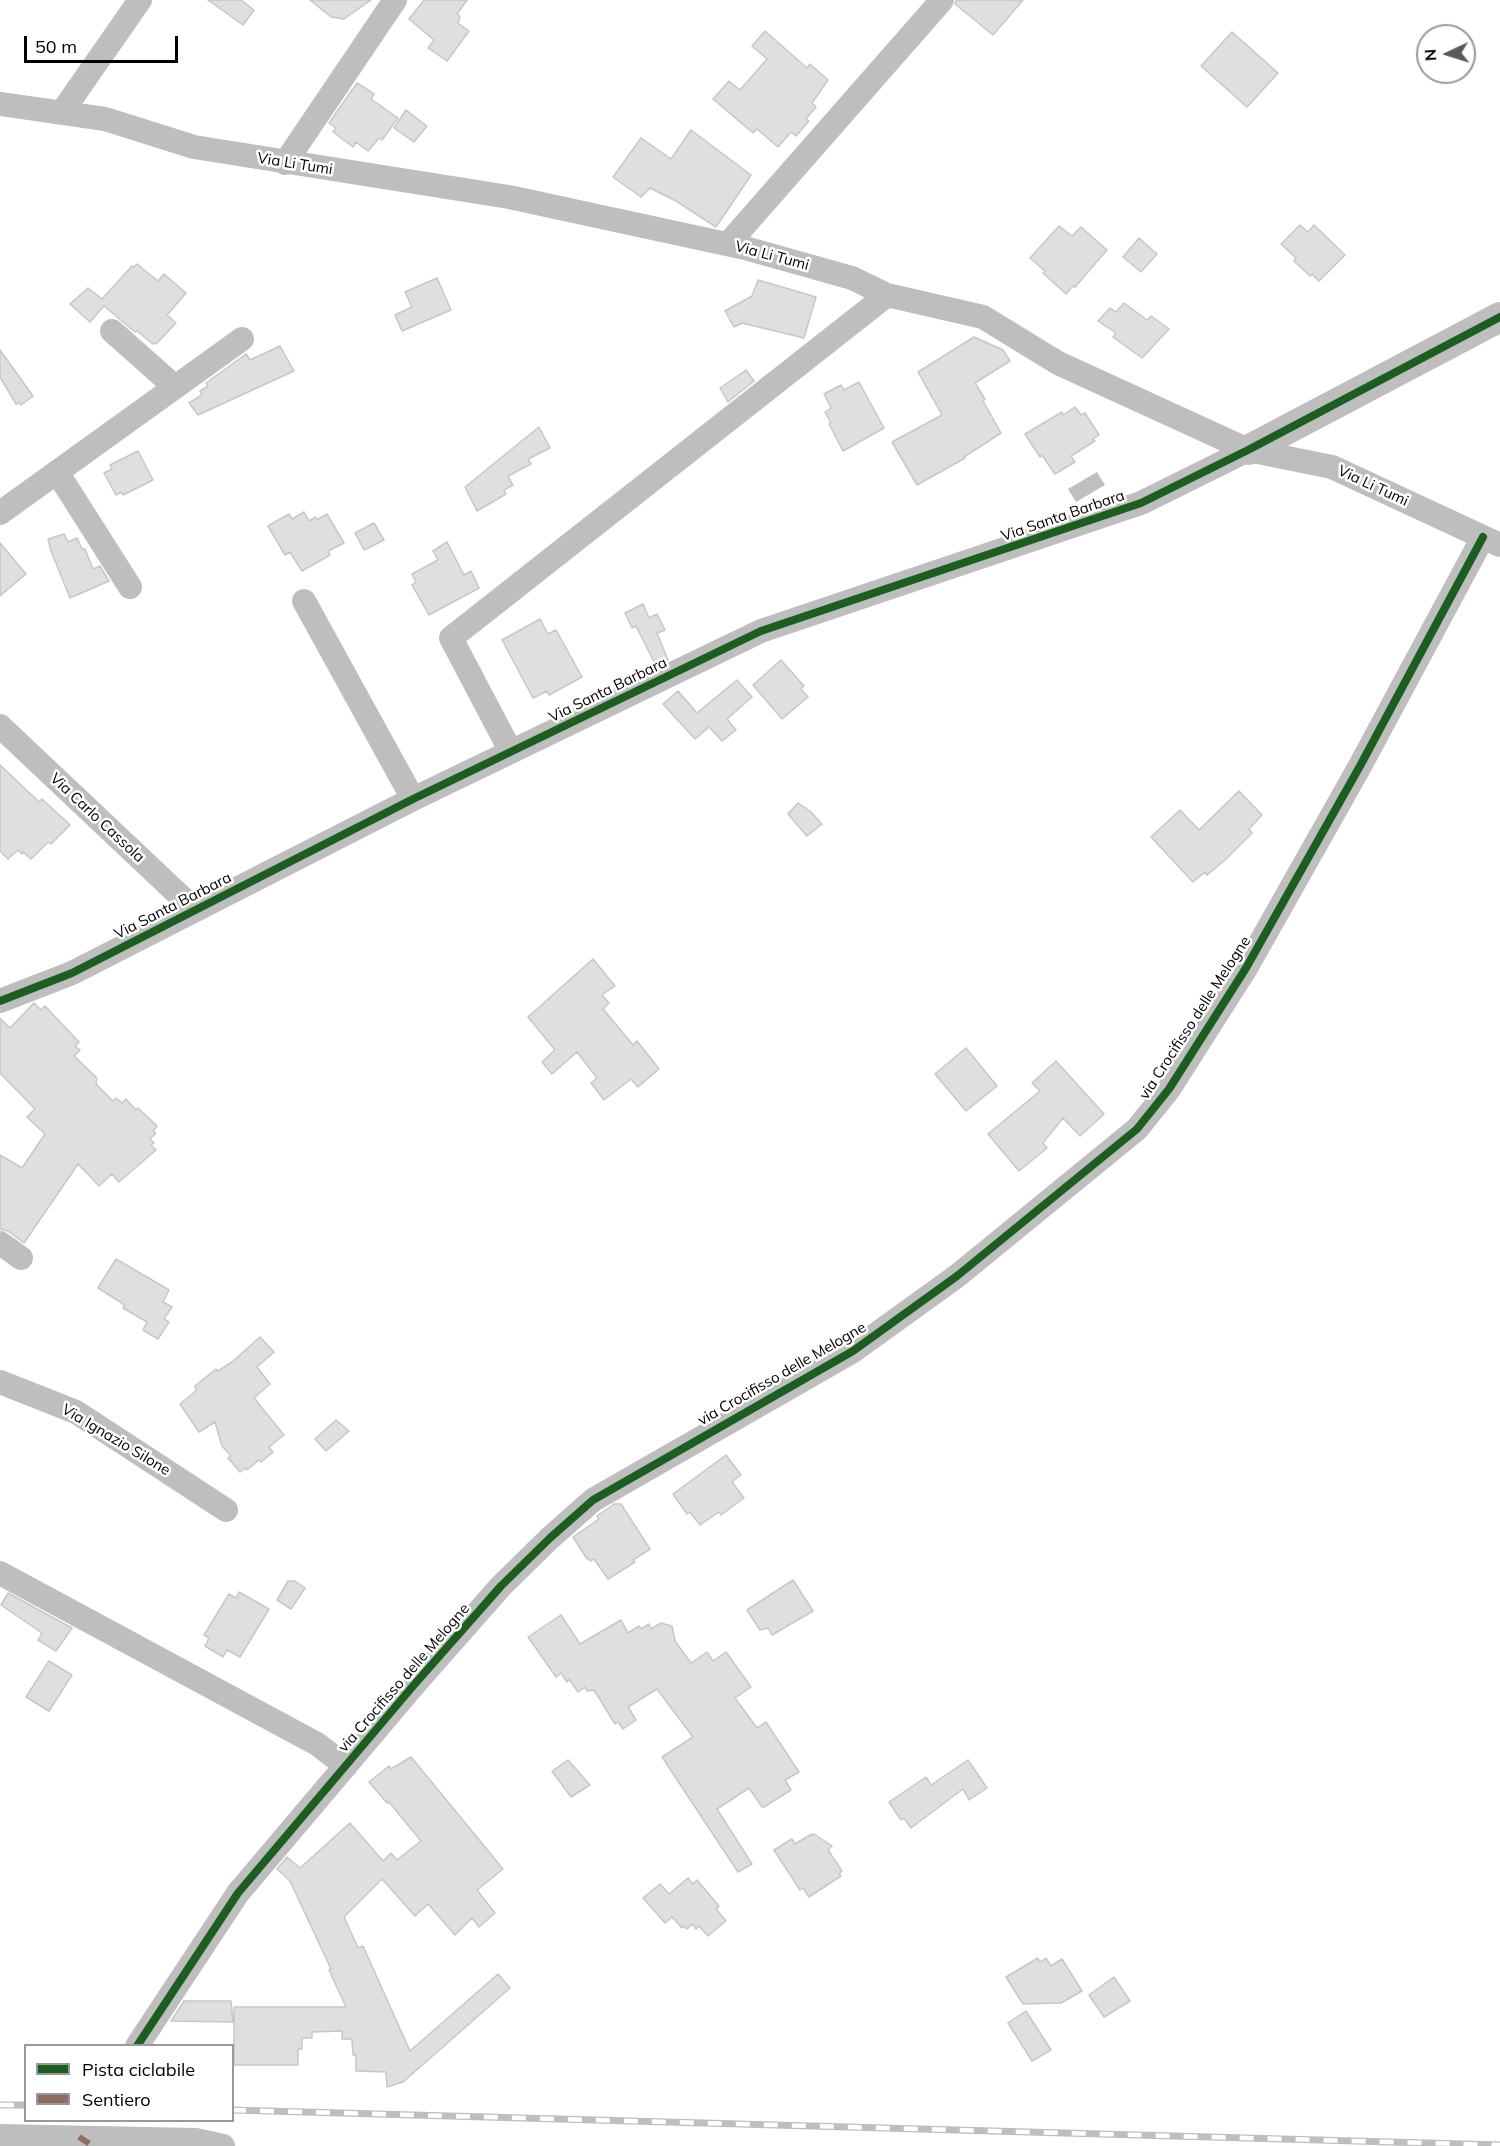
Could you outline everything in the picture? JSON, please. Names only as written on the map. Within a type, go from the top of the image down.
[{"type":"street","points":[[62,112],[140,0]]},
{"type":"street","points":[[285,163],[395,0]]},
{"type":"street","points":[[728,244],[942,0]]},
{"type":"street","name":"Via Li Tumi","points":[[0,104],[105,119],[194,147],[285,163],[509,196],[728,244],[852,278],[887,295],[984,317],[1058,363],[1248,450],[1332,467],[1492,541]]},
{"type":"street","points":[[511,752],[451,638],[887,295]]},
{"type":"street","points":[[1248,450],[1500,317]]},
{"type":"street","points":[[112,331],[175,387]]},
{"type":"street","points":[[0,513],[242,339]]},
{"type":"street","name":"Via Santa Barbara","points":[[0,1001],[72,973],[413,799],[761,631],[1141,503],[1248,450]]},
{"type":"street","points":[[57,472],[130,587]]},
{"type":"street","name":"via Crocifisso delle Melogne","points":[[138,2044],[238,1893],[501,1586],[593,1500],[853,1351],[957,1276],[1137,1129],[1169,1089],[1246,968],[1360,766],[1492,541]]},
{"type":"street","points":[[304,601],[413,799]]},
{"type":"street","name":"Via Carlo Cassola","points":[[0,726],[195,910]]},
{"type":"street","points":[[0,1244],[21,1258]]},
{"type":"street","name":"Via Ignazio Silone","points":[[0,1382],[76,1412],[226,1510]]},
{"type":"street","points":[[0,1573],[317,1744],[346,1766]]},
{"type":"street","points":[[0,2136],[81,2135],[196,2140],[223,2146]]},
{"type":"shaded area","points":[[1097,472],[1105,485],[1076,502],[1068,489]]},
{"type":"building","points":[[208,0],[241,0],[254,10],[243,25]]},
{"type":"building","points":[[310,0],[371,0],[344,19],[331,17]]},
{"type":"building","points":[[424,0],[467,0],[457,14],[460,16],[458,23],[469,31],[447,61],[428,48],[434,40],[409,19]]},
{"type":"building","points":[[956,0],[1023,0],[993,35],[955,4]]},
{"type":"building","points":[[765,31],[807,68],[810,64],[828,80],[812,103],[816,107],[806,119],[809,121],[796,136],[791,132],[778,147],[757,129],[753,133],[713,99],[729,81],[740,90],[767,59],[752,46]]},
{"type":"building","points":[[1232,32],[1278,73],[1247,107],[1201,66]]},
{"type":"building","points":[[357,83],[374,94],[371,99],[398,118],[382,140],[379,138],[368,151],[356,142],[353,147],[333,132],[336,128],[329,123]]},
{"type":"building","points":[[406,110],[427,126],[414,142],[394,128]]},
{"type":"building","points":[[691,130],[751,175],[716,227],[676,201],[650,188],[641,197],[613,177],[641,138],[671,159]]},
{"type":"building","points":[[1300,225],[1308,232],[1314,225],[1345,255],[1319,281],[1294,261],[1296,258],[1281,244]]},
{"type":"building","points":[[1059,226],[1072,236],[1081,227],[1107,250],[1075,287],[1073,286],[1066,294],[1030,258]]},
{"type":"building","points":[[1139,238],[1157,254],[1141,272],[1123,257]]},
{"type":"building","points":[[137,264],[158,281],[164,274],[186,293],[167,315],[176,323],[156,344],[137,331],[135,332],[104,306],[90,322],[70,304],[88,288],[102,299],[132,266]]},
{"type":"building","points":[[437,278],[451,310],[402,331],[395,315],[412,307],[405,292]]},
{"type":"building","points":[[758,280],[816,297],[804,338],[742,323],[734,327],[725,311],[752,296]]},
{"type":"building","points":[[1124,303],[1147,320],[1151,316],[1169,329],[1142,358],[1113,337],[1116,333],[1098,321],[1110,308],[1116,312]]},
{"type":"building","points":[[974,337],[1003,350],[1010,361],[975,383],[1001,433],[965,458],[917,485],[892,442],[942,415],[918,372]]},
{"type":"building","points":[[280,346],[294,371],[198,415],[189,403],[202,395],[200,391],[208,386],[206,383],[246,354],[250,360]]},
{"type":"building","points":[[0,350],[33,396],[21,405],[16,404],[0,377]]},
{"type":"building","points":[[746,370],[754,381],[728,402],[720,388]]},
{"type":"building","points":[[859,382],[884,428],[843,451],[825,412],[831,408],[824,394],[841,385],[844,390]]},
{"type":"building","points":[[1075,407],[1081,415],[1085,413],[1099,435],[1093,439],[1095,441],[1071,456],[1075,462],[1055,474],[1025,434]]},
{"type":"building","points":[[539,427],[550,448],[528,459],[531,464],[508,476],[513,485],[504,490],[506,494],[477,511],[465,487]]},
{"type":"building","points":[[138,451],[153,480],[123,495],[121,492],[116,495],[104,473],[112,469],[110,465]]},
{"type":"building","points":[[304,512],[309,521],[316,517],[317,520],[327,514],[344,543],[328,551],[330,555],[302,571],[290,552],[285,555],[268,526],[289,514],[292,519]]},
{"type":"building","points":[[374,523],[384,540],[364,550],[355,533]]},
{"type":"building","points":[[64,534],[68,542],[77,538],[82,549],[85,549],[93,569],[100,566],[109,581],[70,598],[48,539]]},
{"type":"building","points":[[447,542],[464,575],[471,571],[479,588],[429,615],[412,585],[416,582],[412,574],[438,560],[433,551]]},
{"type":"building","points":[[0,543],[26,574],[0,596]]},
{"type":"building","points":[[643,604],[649,618],[657,614],[665,630],[657,633],[668,660],[656,666],[636,626],[632,628],[625,613]]},
{"type":"building","points":[[540,619],[548,634],[556,630],[582,677],[549,695],[547,691],[533,698],[502,640]]},
{"type":"building","points":[[781,660],[804,686],[801,689],[808,697],[782,719],[753,685]]},
{"type":"building","points":[[737,680],[752,697],[727,719],[736,730],[722,741],[709,727],[695,739],[663,704],[678,691],[697,713]]},
{"type":"building","points":[[0,765],[39,802],[42,799],[70,825],[51,844],[48,842],[31,859],[18,850],[8,859],[0,851]]},
{"type":"building","points":[[1239,791],[1262,815],[1249,829],[1252,833],[1226,859],[1207,875],[1205,872],[1193,882],[1151,837],[1180,810],[1199,830]]},
{"type":"building","points":[[798,803],[810,811],[822,824],[807,836],[788,814]]},
{"type":"building","points":[[593,959],[615,986],[602,995],[609,1003],[603,1009],[633,1045],[637,1041],[659,1069],[638,1087],[631,1079],[604,1100],[591,1083],[597,1078],[577,1052],[552,1074],[542,1062],[555,1050],[528,1017]]},
{"type":"building","points":[[34,1003],[41,1010],[45,1006],[79,1042],[75,1046],[80,1050],[74,1056],[97,1078],[96,1084],[113,1101],[116,1098],[122,1103],[126,1099],[157,1126],[153,1131],[156,1133],[150,1139],[154,1143],[151,1145],[156,1150],[119,1182],[112,1174],[99,1186],[78,1164],[24,1243],[8,1231],[0,1229],[0,1155],[22,1168],[45,1134],[27,1117],[35,1109],[0,1073],[0,1018],[10,1028]]},
{"type":"building","points":[[966,1048],[997,1086],[966,1111],[935,1074]]},
{"type":"building","points":[[1056,1061],[1104,1114],[1080,1136],[1063,1118],[1043,1143],[1047,1148],[1019,1171],[988,1134],[1040,1091],[1032,1083]]},
{"type":"building","points":[[116,1259],[169,1290],[163,1302],[172,1307],[164,1319],[169,1322],[158,1339],[143,1330],[147,1322],[123,1308],[125,1305],[98,1288]]},
{"type":"building","points":[[260,1337],[274,1352],[257,1367],[270,1384],[254,1398],[284,1435],[269,1447],[273,1452],[261,1462],[259,1460],[247,1470],[246,1468],[240,1472],[228,1458],[231,1456],[222,1446],[215,1422],[199,1432],[180,1404],[196,1391],[195,1386],[216,1369],[218,1371],[232,1362]]},
{"type":"building","points":[[336,1420],[349,1431],[326,1451],[315,1439]]},
{"type":"building","points":[[726,1455],[741,1475],[732,1482],[744,1498],[721,1515],[719,1512],[700,1525],[690,1512],[687,1514],[673,1494]]},
{"type":"building","points":[[614,1504],[621,1504],[650,1549],[633,1560],[635,1562],[608,1579],[594,1559],[590,1561],[587,1559],[573,1537],[599,1519],[597,1516]]},
{"type":"building","points":[[793,1580],[813,1611],[772,1635],[768,1628],[760,1630],[747,1610]]},
{"type":"building","points":[[288,1581],[295,1581],[305,1588],[291,1609],[277,1600]]},
{"type":"building","points":[[239,1592],[269,1609],[240,1657],[227,1650],[223,1657],[205,1646],[209,1638],[204,1635],[229,1594],[236,1598]]},
{"type":"building","points":[[8,1593],[72,1628],[56,1651],[38,1640],[42,1633],[1,1605]]},
{"type":"building","points":[[561,1615],[580,1644],[621,1620],[628,1633],[639,1626],[641,1629],[649,1624],[651,1629],[661,1623],[672,1626],[675,1641],[691,1663],[707,1652],[713,1661],[726,1652],[751,1687],[735,1698],[757,1728],[766,1722],[799,1772],[785,1780],[791,1790],[764,1807],[749,1788],[717,1809],[752,1864],[738,1872],[662,1757],[693,1737],[657,1689],[628,1707],[636,1720],[623,1729],[618,1722],[615,1724],[594,1690],[587,1691],[585,1687],[578,1692],[569,1679],[567,1682],[561,1673],[556,1677],[528,1637]]},
{"type":"building","points":[[49,1661],[72,1675],[49,1711],[26,1697]]},
{"type":"building","points":[[411,1757],[503,1869],[477,1890],[495,1913],[479,1927],[472,1918],[455,1935],[428,1904],[415,1916],[382,1879],[344,1917],[358,1948],[363,1946],[410,2051],[498,1974],[510,1988],[403,2082],[387,2087],[386,2072],[356,2071],[356,2055],[353,2055],[352,2039],[342,2039],[342,2031],[312,2032],[312,2038],[302,2038],[302,2049],[298,2049],[298,2065],[234,2065],[234,2007],[346,2007],[290,1881],[277,1869],[287,1857],[300,1868],[350,1823],[383,1861],[391,1853],[397,1860],[421,1841],[369,1782],[389,1766],[391,1769]]},
{"type":"building","points":[[568,1760],[590,1785],[571,1797],[552,1771]]},
{"type":"building","points":[[968,1760],[987,1788],[969,1800],[963,1789],[911,1828],[904,1818],[901,1820],[889,1802],[926,1777],[931,1785]]},
{"type":"building","points":[[814,1834],[832,1846],[828,1850],[842,1871],[839,1874],[841,1876],[809,1897],[803,1888],[800,1890],[774,1850],[792,1839],[795,1844]]},
{"type":"building","points":[[688,1878],[693,1884],[697,1880],[719,1906],[716,1909],[726,1921],[708,1936],[699,1926],[696,1929],[693,1924],[687,1929],[684,1926],[682,1928],[672,1917],[665,1923],[643,1898],[660,1884],[669,1894]]},
{"type":"building","points":[[1038,1958],[1040,1962],[1046,1958],[1051,1966],[1062,1959],[1082,1991],[1061,2003],[1023,2004],[1006,1977]]},
{"type":"building","points":[[1114,1977],[1130,2001],[1104,2017],[1089,1995]]},
{"type":"building","points":[[184,2001],[231,2001],[233,2022],[171,2021]]},
{"type":"building","points":[[1026,2011],[1051,2050],[1032,2061],[1008,2023]]},
{"type":"railway","points":[[0,2105],[24,2105]]},
{"type":"railway","points":[[234,2110],[1500,2145]]},
{"type":"marked path","points":[[79,2137],[93,2146]]},
{"type":"cycle path","points":[[0,1001],[72,973],[413,799],[761,631],[1141,503],[1248,450],[1500,317]]},
{"type":"cycle path","points":[[138,2044],[238,1893],[413,1686],[501,1586],[550,1538],[593,1500],[853,1351],[957,1276],[1137,1129],[1169,1089],[1246,968],[1360,766],[1483,537]]}]
